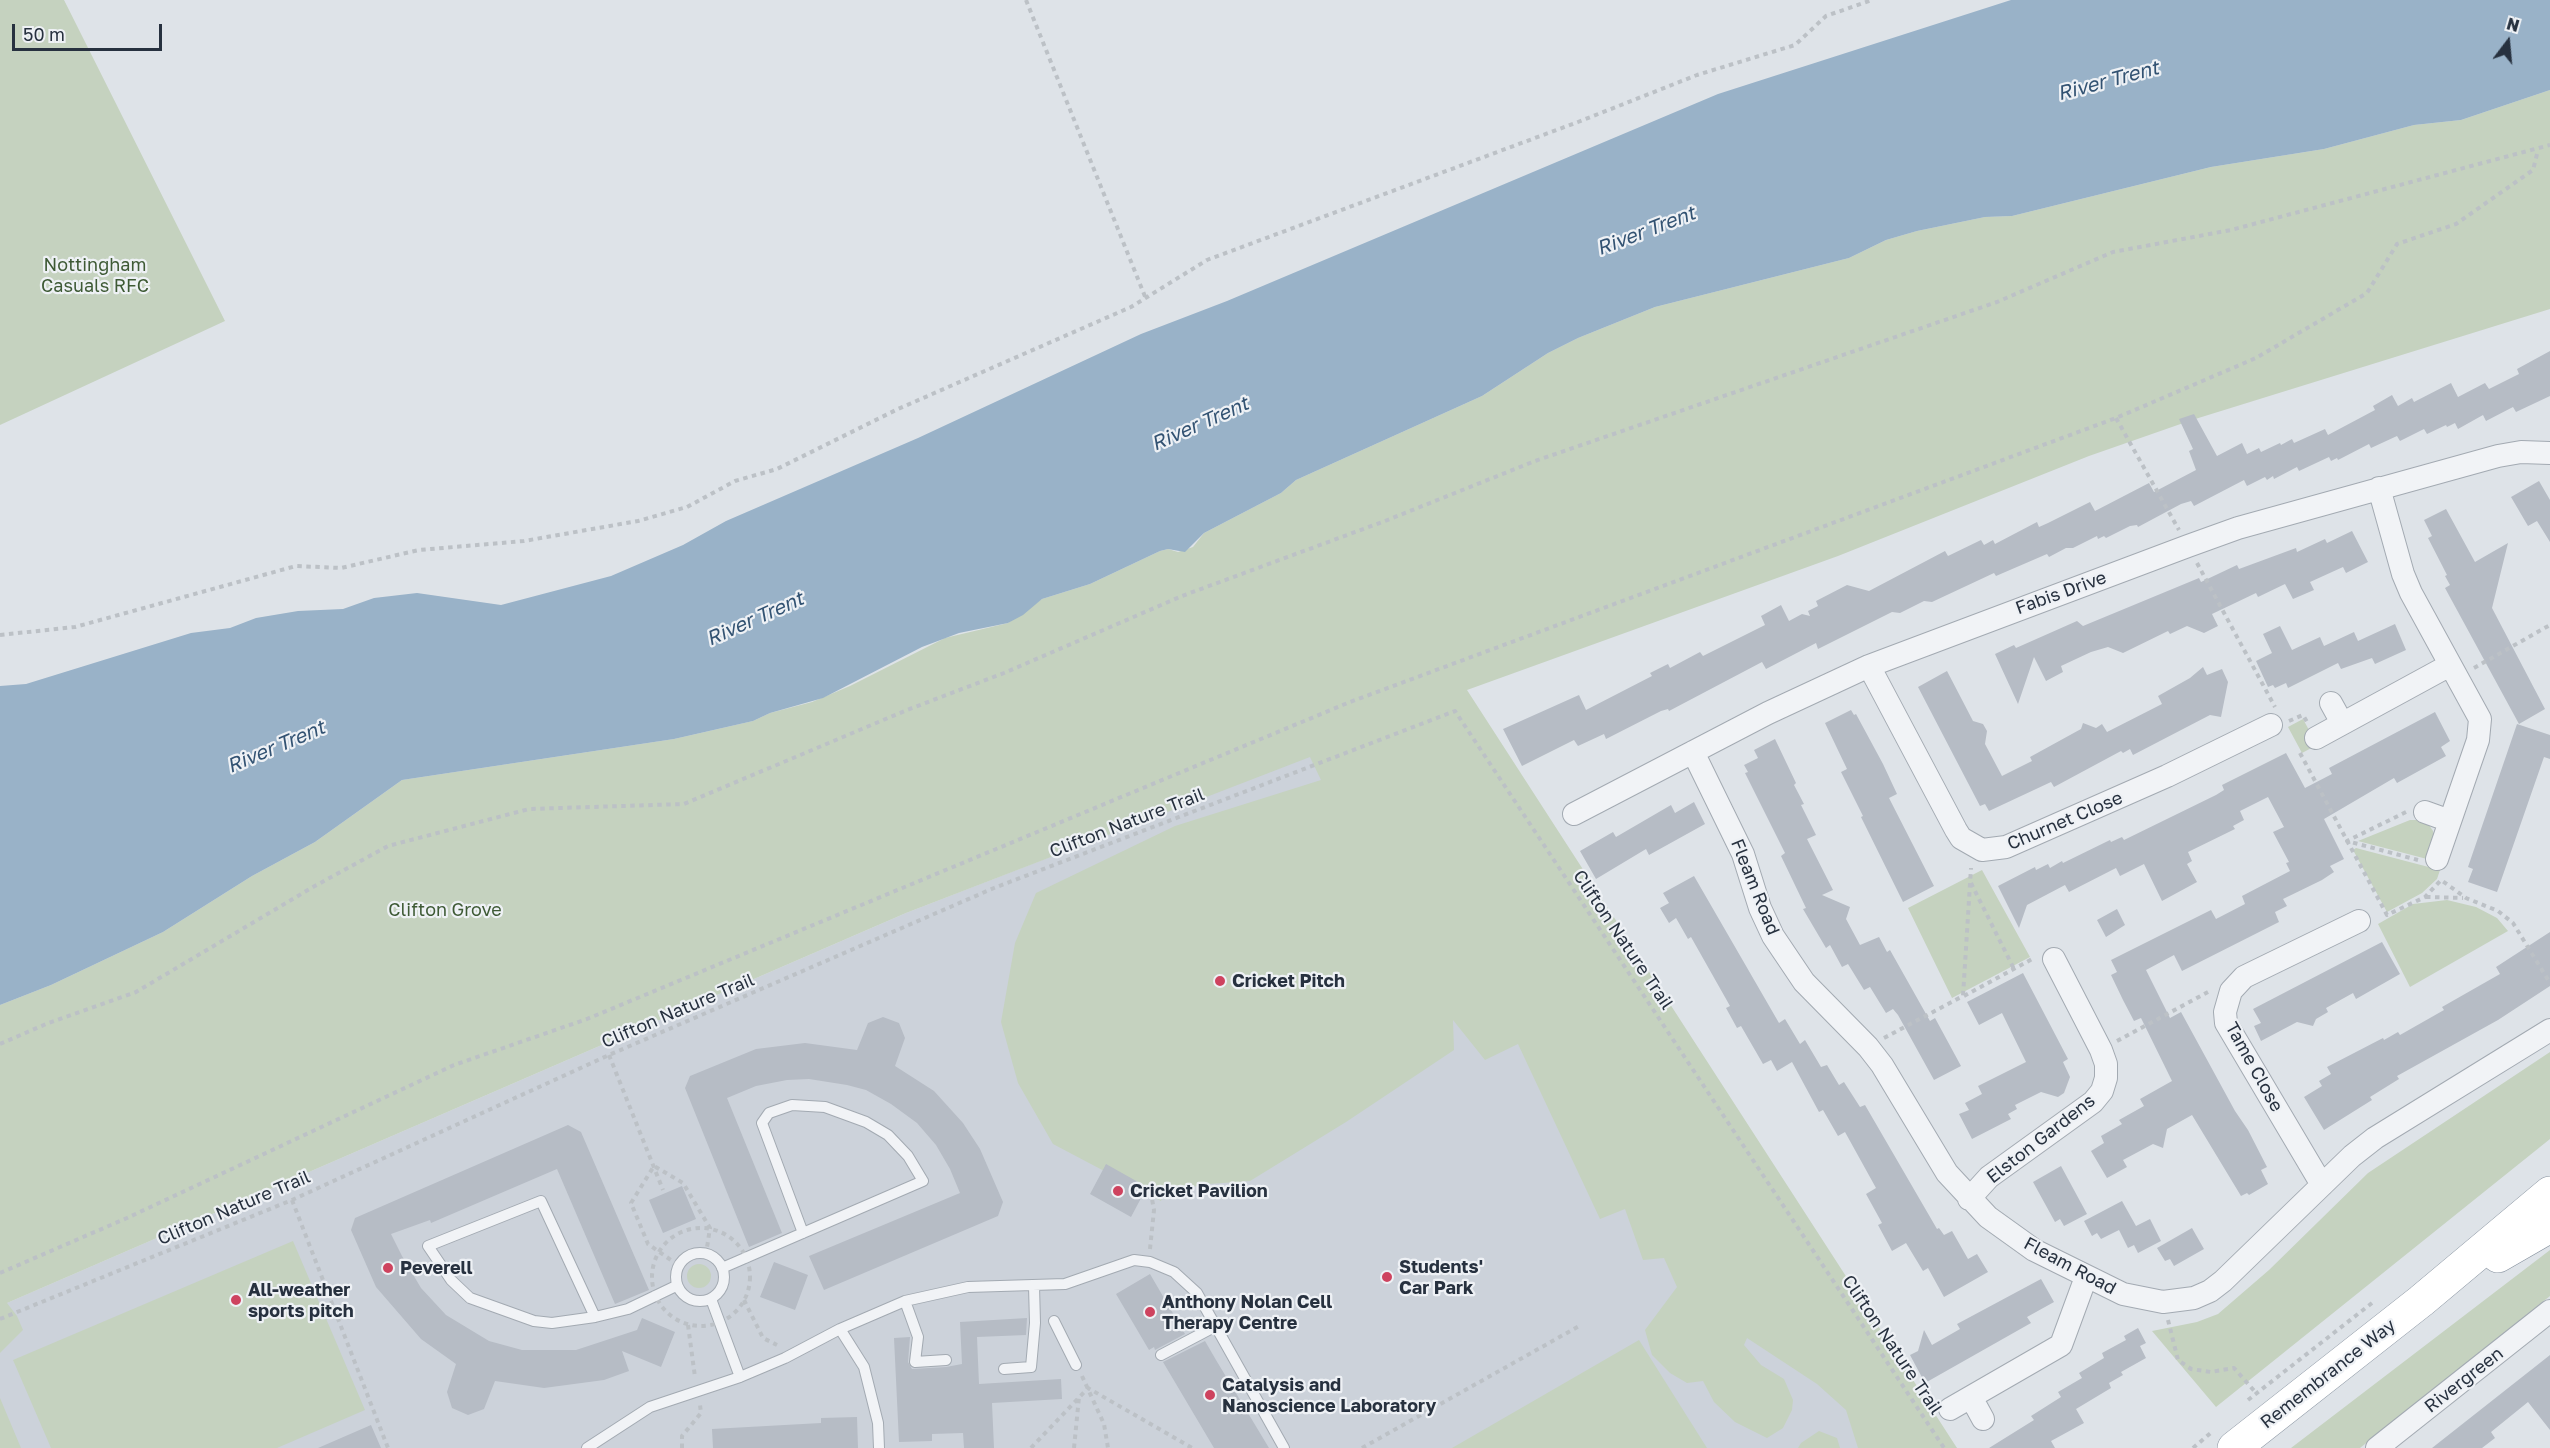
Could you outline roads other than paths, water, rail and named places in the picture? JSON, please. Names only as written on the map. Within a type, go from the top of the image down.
[{"type":"highway","name":"Remembrance Way","points":[[2234,1448],[2421,1301],[2550,1193]]},
{"type":"highway","name":"Remembrance Way","points":[[2421,1301],[2550,1226]]},
{"type":"street","name":"Fabis Drive","points":[[1574,814],[1592,794],[1693,752],[1768,713],[1869,666],[2238,528],[2498,456],[2521,452],[2550,453]]},
{"type":"street","points":[[2379,488],[2403,574],[2480,719],[2480,730],[2450,821],[2430,860]]},
{"type":"street","name":"Churnet Close","points":[[1869,666],[1956,830],[1972,846],[1982,850],[2006,847],[2167,776],[2243,729],[2271,725]]},
{"type":"street","points":[[2316,738],[2342,723],[2454,671]]},
{"type":"street","points":[[2331,703],[2342,723]]},
{"type":"street","name":"Fleam Road","points":[[1693,752],[1743,854],[1760,908],[1773,936],[1804,982],[1868,1047],[1882,1065],[1930,1148],[1969,1199],[1995,1222],[2034,1250],[2123,1294],[2163,1302],[2194,1298],[2216,1286],[2375,1138],[2550,1030]]},
{"type":"street","points":[[2424,812],[2450,821]]},
{"type":"street","name":"Tame Close","points":[[2322,1185],[2226,1023],[2225,1012],[2231,991],[2244,977],[2333,922],[2359,921]]},
{"type":"street","name":"Elston Gardens","points":[[1969,1199],[1989,1176],[2093,1102],[2102,1091],[2106,1078],[2106,1064],[2066,969]]},
{"type":"street","points":[[1950,1409],[2061,1345],[2086,1277]]},
{"type":"street","name":"Rivergreen","points":[[2377,1448],[2550,1311]]},
{"type":"street","points":[[1971,1397],[1983,1419]]},
{"type":"lane","points":[[723,1268],[923,1181],[908,1156],[888,1135],[866,1122],[825,1107],[792,1105],[769,1113],[762,1123],[803,1233]]},
{"type":"lane","points":[[595,1317],[540,1201],[428,1246],[451,1280],[470,1298],[534,1321],[552,1323],[595,1317],[628,1309],[676,1286]]},
{"type":"lane","points":[[696,1253],[706,1254],[716,1259],[723,1268],[723,1286],[711,1299],[698,1302],[685,1298],[676,1286],[675,1276],[678,1265],[685,1257],[696,1253]]},
{"type":"lane","points":[[587,1448],[650,1407],[740,1377],[905,1301],[968,1287],[1065,1284],[1134,1260],[1150,1262],[1185,1280],[1197,1293],[1284,1448]]},
{"type":"lane","points":[[1004,1368],[1032,1367],[1035,1323],[1034,1286]]},
{"type":"lane","points":[[711,1299],[740,1377]]},
{"type":"lane","points":[[905,1301],[918,1337],[915,1362],[946,1360]]},
{"type":"lane","points":[[1054,1321],[1078,1370]]},
{"type":"lane","points":[[1161,1355],[1215,1326]]},
{"type":"lane","points":[[840,1329],[864,1367],[878,1423],[879,1448]]},
{"type":"water","name":"River Trent","points":[[2011,0],[2550,0],[2550,90],[2461,120],[2414,125],[2324,149],[2211,167],[2012,216],[1985,217],[1917,231],[1886,240],[1849,258],[1655,307],[1578,338],[1548,353],[1482,396],[1296,480],[1281,493],[1204,533],[1185,552],[1168,549],[1160,551],[1090,584],[1042,599],[1023,615],[1008,623],[959,633],[922,647],[823,698],[770,713],[753,721],[674,739],[402,780],[315,842],[252,876],[163,932],[51,985],[0,1005],[0,686],[26,684],[191,633],[230,628],[256,618],[298,611],[343,609],[374,598],[417,593],[501,605],[611,576],[683,545],[726,521],[918,438],[1141,334],[1227,301],[1718,94]]},
{"type":"place","name":"Cricket Pitch","points":[[1220,981]]},
{"type":"place","name":"Cricket Pavilion","points":[[1118,1191]]},
{"type":"place","name":"Peverell","points":[[388,1268]]},
{"type":"place","name":"Students' Car Park","points":[[1387,1277]]},
{"type":"place","name":"All-weather sports pitch","points":[[236,1300]]},
{"type":"place","name":"Anthony Nolan Cell Therapy Centre","points":[[1150,1312]]},
{"type":"place","name":"Catalysis and Nanoscience Laboratory","points":[[1210,1395]]},
{"type":"park label","name":"Nottingham Casuals RFC","points":[[95,275]]},
{"type":"park label","name":"Clifton Grove","points":[[445,910]]}]
